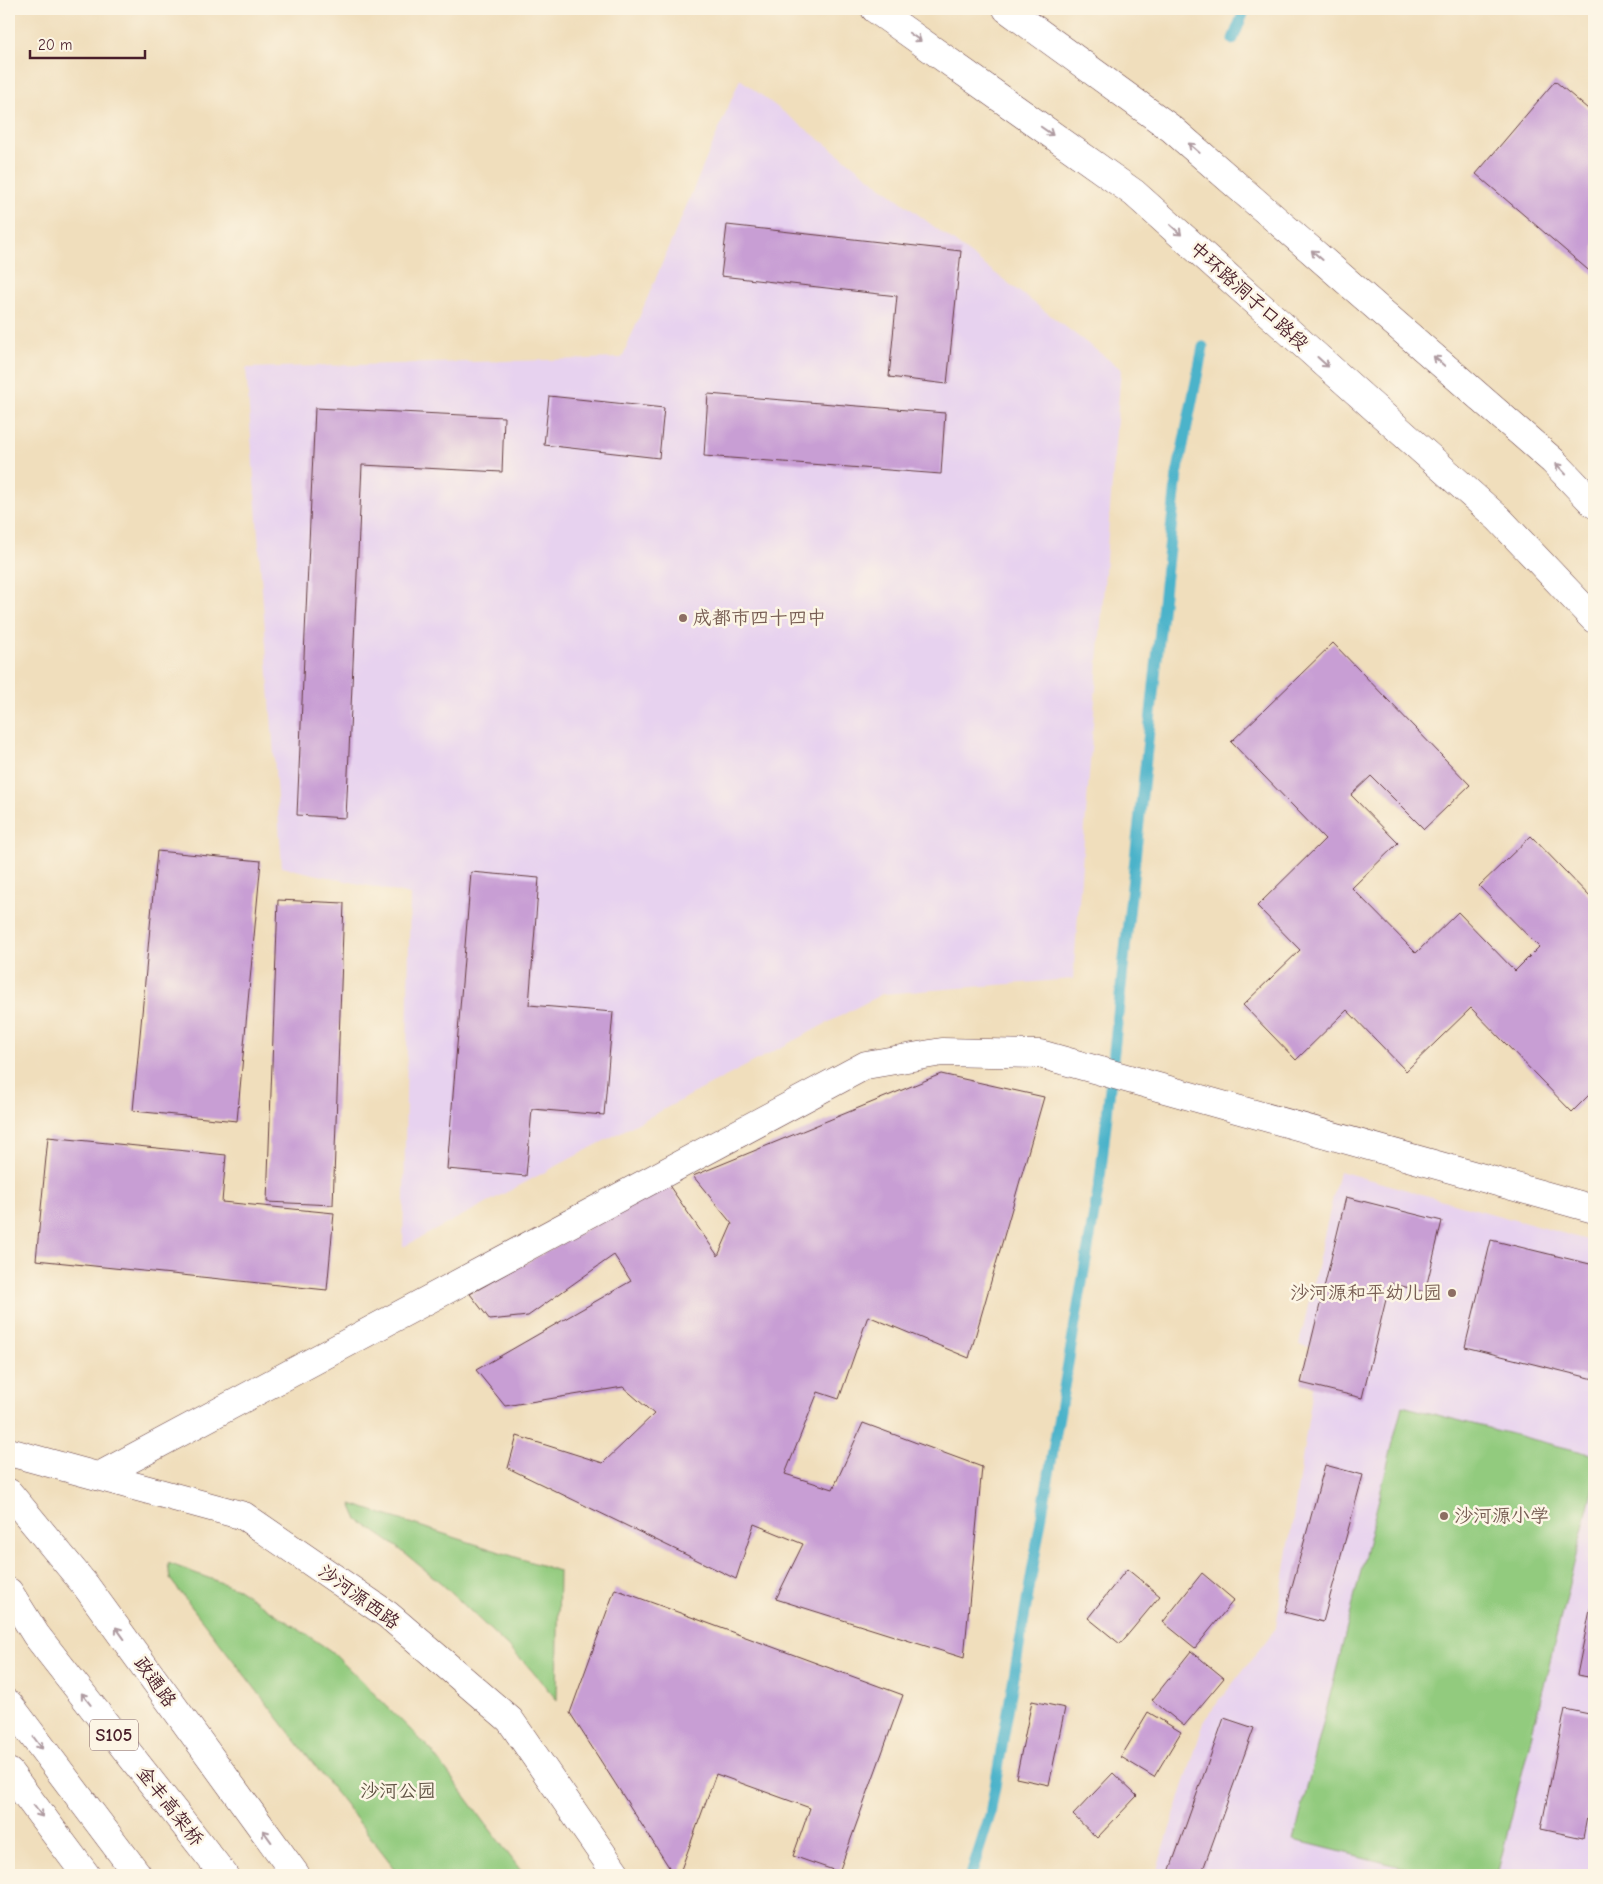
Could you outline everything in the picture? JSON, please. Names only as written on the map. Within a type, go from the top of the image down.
[{"type":"main road","name":"中环路洞子口路段","points":[[875,9],[1134,193],[1499,519],[1594,619]]},
{"type":"main road","points":[[1007,9],[1172,129],[1553,461],[1594,504]]},
{"type":"main road","points":[[99,1476],[866,1065],[942,1052],[1040,1054],[1594,1210]]},
{"type":"main road","name":"沙河源西路","points":[[9,1452],[244,1516],[388,1615],[510,1720],[617,1875]]},
{"type":"main road","name":"政通路","points":[[9,1493],[86,1586],[296,1875]]},
{"type":"main road","name":"金丰高架桥","points":[[9,1592],[36,1635],[224,1875]]},
{"type":"main road","points":[[9,1704],[138,1875]]},
{"type":"main road","points":[[9,1772],[86,1875]]},
{"type":"shaded area","name":"成都市四十四中","points":[[740,79],[1121,369],[1073,979],[882,994],[403,1247],[410,895],[282,867],[246,368],[622,358]]},
{"type":"shaded area","name":"沙河源小学","points":[[1339,1171],[1594,1242],[1594,1875],[1155,1875],[1205,1719],[1276,1628],[1319,1349],[1299,1345]]},
{"type":"green space","points":[[1402,1406],[1594,1455],[1594,1483],[1497,1875],[1434,1875],[1294,1840]]},
{"type":"green space","points":[[351,1504],[559,1571],[557,1700],[526,1664],[441,1583],[397,1547],[358,1520]]},
{"type":"green space","name":"沙河公园","points":[[168,1563],[238,1589],[331,1651],[431,1750],[524,1875],[400,1875],[170,1579]]},
{"type":"building","points":[[1555,81],[1594,114],[1594,275],[1476,174]]},
{"type":"building","points":[[727,225],[961,251],[947,384],[889,377],[897,296],[721,276]]},
{"type":"building","points":[[708,394],[945,413],[941,474],[704,456]]},
{"type":"building","points":[[549,396],[664,408],[659,458],[544,445]]},
{"type":"building","points":[[315,408],[504,417],[502,472],[362,465],[346,818],[297,815]]},
{"type":"building","points":[[1333,643],[1470,785],[1424,829],[1371,776],[1351,795],[1398,843],[1352,888],[1416,953],[1458,912],[1515,971],[1539,947],[1479,886],[1531,836],[1594,901],[1594,1090],[1572,1112],[1471,1008],[1406,1071],[1347,1010],[1296,1060],[1243,1005],[1300,950],[1257,906],[1325,839],[1231,742]]},
{"type":"building","points":[[157,851],[261,861],[237,1121],[133,1111]]},
{"type":"building","points":[[471,872],[539,878],[529,1005],[613,1012],[604,1115],[532,1109],[526,1176],[447,1169]]},
{"type":"building","points":[[278,900],[344,903],[333,1205],[267,1202]]},
{"type":"building","points":[[941,1074],[1044,1097],[969,1358],[868,1316],[839,1399],[818,1392],[785,1474],[833,1489],[863,1423],[982,1467],[964,1658],[776,1599],[803,1544],[754,1524],[736,1579],[508,1468],[517,1436],[603,1463],[654,1414],[623,1387],[505,1406],[476,1370],[631,1281],[614,1255],[528,1316],[490,1320],[470,1294],[668,1184],[718,1256],[732,1224],[693,1176]]},
{"type":"building","points":[[48,1137],[226,1155],[222,1202],[334,1213],[327,1290],[36,1260]]},
{"type":"building","points":[[1346,1197],[1442,1221],[1425,1292],[1390,1283],[1362,1398],[1301,1383]]},
{"type":"building","points":[[1491,1240],[1594,1265],[1594,1379],[1465,1347]]},
{"type":"building","points":[[1325,1465],[1363,1475],[1323,1622],[1285,1612]]},
{"type":"building","points":[[1127,1569],[1160,1596],[1120,1644],[1088,1618]]},
{"type":"building","points":[[1202,1573],[1234,1600],[1195,1648],[1163,1622]]},
{"type":"building","points":[[615,1589],[903,1695],[839,1872],[793,1856],[810,1808],[716,1774],[679,1875],[674,1875],[570,1713]]},
{"type":"building","points":[[1594,1595],[1594,1678],[1577,1675]]},
{"type":"building","points":[[1191,1651],[1224,1678],[1184,1726],[1152,1700]]},
{"type":"building","points":[[1032,1701],[1065,1708],[1049,1785],[1016,1778]]},
{"type":"building","points":[[1565,1709],[1594,1715],[1594,1781],[1583,1838],[1541,1829]]},
{"type":"building","points":[[1148,1712],[1181,1732],[1154,1777],[1121,1757]]},
{"type":"building","points":[[1224,1718],[1254,1728],[1201,1875],[1168,1875]]},
{"type":"building","points":[[1113,1773],[1137,1796],[1097,1838],[1073,1815]]},
{"type":"waterway","points":[[1233,39],[1245,9]]},
{"type":"waterway","points":[[971,1875],[990,1815],[1100,1179],[1177,475],[1203,347]]},
{"type":"place","name":"成都市四十四中","points":[[683,618]]},
{"type":"place","name":"沙河源和平幼儿园","points":[[1452,1293]]},
{"type":"place","name":"沙河源小学","points":[[1444,1516]]}]
